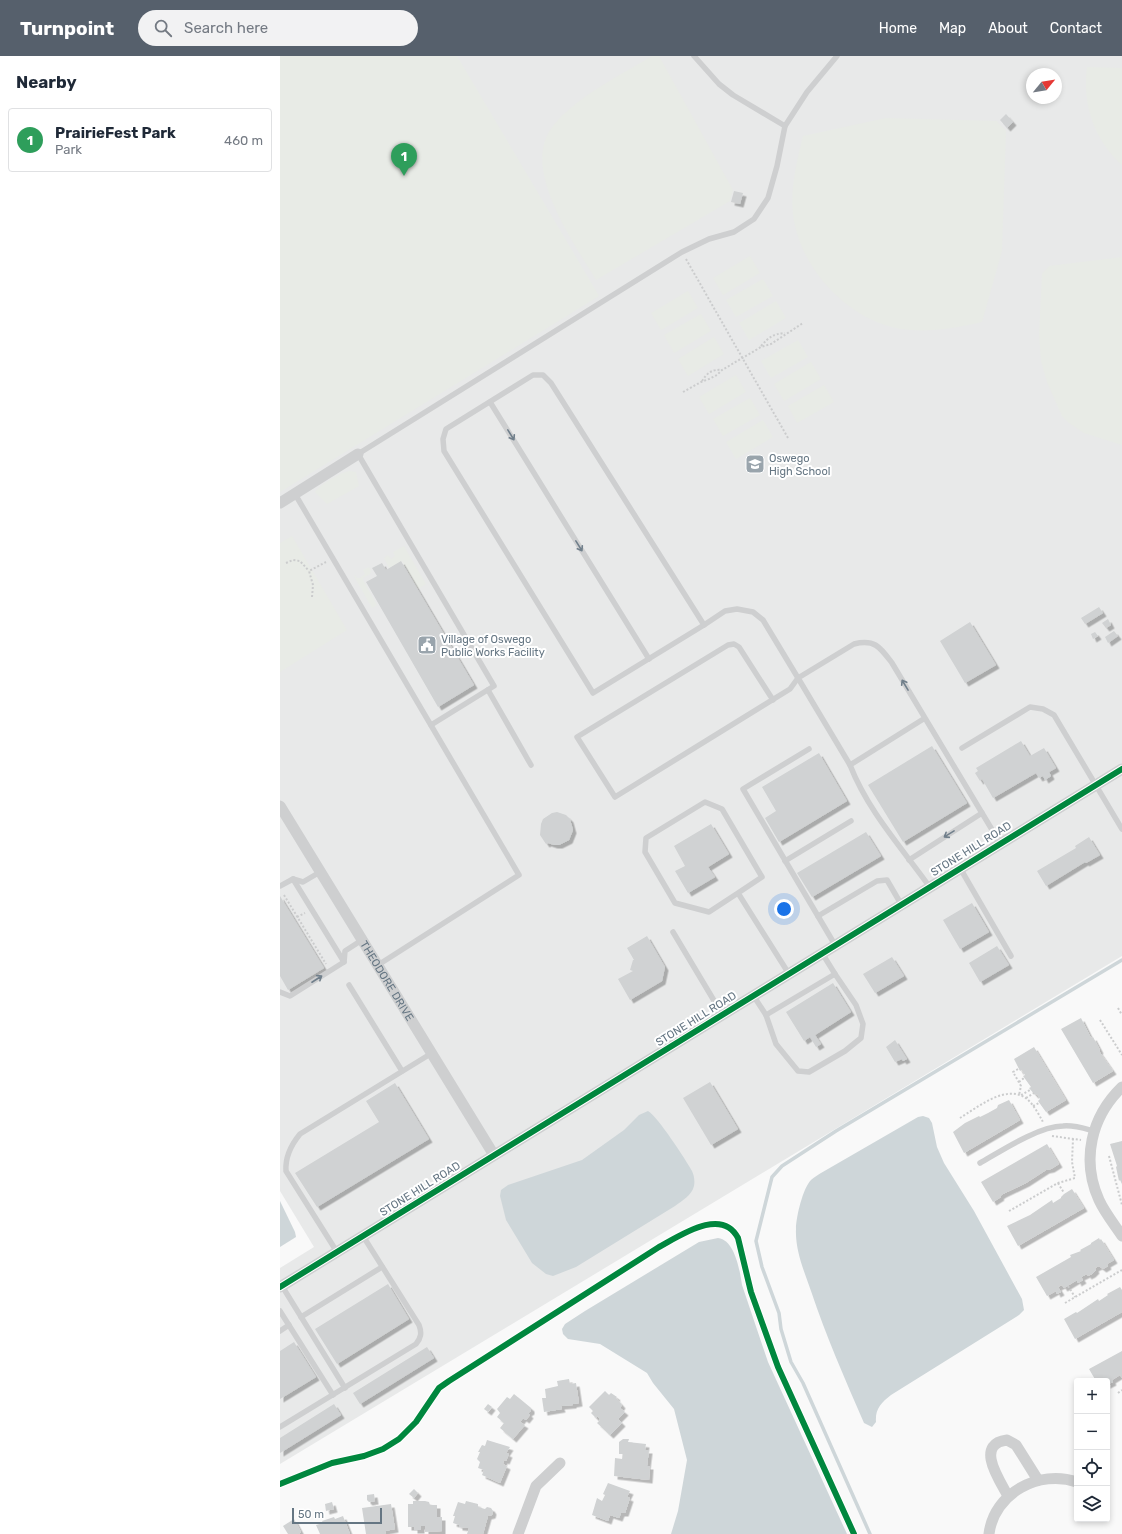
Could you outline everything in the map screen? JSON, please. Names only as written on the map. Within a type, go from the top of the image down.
[{"type":"street","points":[[280,503],[358,454]]},
{"type":"street","name":"STONE HILL ROAD","points":[[281,1287],[1122,768]]},
{"type":"street","name":"THEODORE DRIVE","points":[[280,806],[494,1155]]},
{"type":"street","points":[[1122,1087],[1103,1110],[1094,1131],[1091,1148],[1090,1169],[1093,1185],[1100,1201],[1122,1236]]},
{"type":"street","points":[[1008,1496],[991,1461],[992,1450],[997,1443],[1007,1440],[1016,1445],[1038,1480]]},
{"type":"street","points":[[518,1534],[536,1486],[560,1463]]},
{"type":"street","points":[[989,1534],[995,1514],[1008,1496],[1026,1485],[1038,1480],[1055,1478],[1074,1481]]},
{"type":"lane","points":[[694,56],[728,92],[786,126]]},
{"type":"lane","points":[[431,725],[494,686],[358,454],[682,252],[708,239],[734,232],[754,219],[768,198],[786,126],[807,92],[837,56]]},
{"type":"lane","points":[[704,625],[551,383],[543,375],[533,375],[446,429],[443,439],[444,451],[593,693],[704,625],[725,611],[737,609],[753,612],[763,620],[850,765],[861,790],[890,835],[929,886]]},
{"type":"lane","points":[[490,402],[648,659]]},
{"type":"lane","points":[[295,494],[519,875],[378,965]]},
{"type":"lane","points":[[773,700],[740,647],[734,644],[728,645],[577,737],[615,797],[773,700],[790,689],[798,678],[854,644],[864,642],[873,643],[880,647],[892,663],[1000,843]]},
{"type":"lane","points":[[488,690],[531,765]]},
{"type":"lane","points":[[962,748],[1030,707],[1043,709],[1054,715],[1122,829]]},
{"type":"lane","points":[[850,765],[925,718]]},
{"type":"lane","points":[[809,749],[743,789],[785,862],[836,945]]},
{"type":"lane","points":[[705,802],[722,809],[762,877],[738,893],[709,912],[675,903],[645,852],[646,838],[705,802]]},
{"type":"lane","points":[[908,860],[982,813]]},
{"type":"lane","points":[[785,862],[851,821]]},
{"type":"lane","points":[[959,868],[1011,956]]},
{"type":"lane","points":[[280,886],[293,879],[303,882],[320,872]]},
{"type":"lane","points":[[293,879],[344,962]]},
{"type":"lane","points":[[818,916],[877,881],[887,880],[901,904]]},
{"type":"lane","points":[[738,893],[789,974]]},
{"type":"lane","points":[[673,932],[722,1014]]},
{"type":"lane","points":[[344,962],[345,951],[362,940]]},
{"type":"lane","points":[[754,995],[766,1015],[776,1044],[798,1071],[809,1072],[845,1051],[862,1038],[863,1024],[856,1005],[822,953]]},
{"type":"lane","points":[[280,992],[290,996],[344,962]]},
{"type":"lane","points":[[766,1015],[835,974]]},
{"type":"lane","points":[[349,985],[402,1071]]},
{"type":"lane","points":[[337,1252],[286,1171],[285,1161],[287,1156],[300,1134],[432,1054]]},
{"type":"lane","points":[[980,1163],[1026,1137],[1047,1129],[1061,1126],[1075,1126],[1094,1131]]},
{"type":"lane","points":[[280,1427],[416,1344],[421,1335],[419,1326],[363,1236]]},
{"type":"lane","points":[[301,1317],[382,1267]]},
{"type":"lane","points":[[281,1287],[345,1388]]},
{"type":"lane","points":[[280,1311],[333,1395]]},
{"type":"lane","points":[[280,1331],[289,1325]]},
{"type":"path","points":[[685,258],[788,438]]},
{"type":"path","points":[[683,392],[717,375],[722,370],[761,347],[771,344],[803,322]]},
{"type":"path","points":[[761,347],[768,337],[775,333],[785,333]]},
{"type":"path","points":[[701,382],[706,374],[714,369],[722,370]]},
{"type":"path","points":[[286,563],[293,560],[300,561],[309,571],[312,576],[312,597]]},
{"type":"path","points":[[309,571],[327,561]]},
{"type":"path","points":[[284,895],[326,964]]},
{"type":"path","points":[[300,929],[304,927]]},
{"type":"path","points":[[302,933],[306,930]]},
{"type":"path","points":[[1118,1008],[1122,1015]]},
{"type":"path","points":[[1100,1020],[1122,1055]]},
{"type":"path","points":[[1018,1069],[1013,1072],[1021,1088],[1020,1095]]},
{"type":"path","points":[[1019,1082],[1024,1078]]},
{"type":"path","points":[[1020,1095],[1030,1090]]},
{"type":"path","points":[[1026,1098],[1034,1093]]},
{"type":"path","points":[[960,1118],[1003,1094],[1020,1095],[1026,1098],[1033,1106],[1044,1123]]},
{"type":"path","points":[[1033,1106],[1039,1103]]},
{"type":"path","points":[[1050,1134],[1054,1138],[1084,1141]]},
{"type":"path","points":[[1009,1211],[1058,1183],[1075,1178],[1072,1162],[1074,1139]]},
{"type":"path","points":[[1109,1156],[1122,1205]]},
{"type":"path","points":[[1058,1183],[1064,1193]]},
{"type":"path","points":[[1065,1303],[1122,1270]]},
{"type":"path","points":[[1068,1286],[1075,1297]]},
{"type":"path","points":[[1118,1393],[1122,1390]]},
{"type":"shaded area","points":[[280,56],[1122,56],[1122,956],[280,1464],[280,1268],[314,1247],[280,1191]]},
{"type":"shaded area","points":[[280,56],[457,56],[599,296],[280,492]]},
{"type":"shaded area","points":[[652,56],[659,56],[733,190],[730,201],[596,280],[576,248],[555,208],[547,188],[543,168],[543,149],[549,132],[569,110],[582,99],[611,80]]},
{"type":"shaded area","points":[[1087,67],[1122,68],[1122,165],[1104,144],[1097,133],[1092,120],[1086,94]]},
{"type":"shaded area","points":[[886,118],[997,121],[1006,131],[1002,251],[982,322],[952,328],[931,330],[901,329],[881,324],[862,315],[845,303],[829,288],[805,253],[797,234],[792,204],[798,155],[803,136]]},
{"type":"shaded area","points":[[750,256],[760,273],[723,295],[713,278]]},
{"type":"shaded area","points":[[1122,257],[1122,445],[1084,433],[1069,423],[1062,416],[1047,382],[1041,361],[1039,335],[1042,274],[1049,266]]},
{"type":"shaded area","points":[[763,279],[773,296],[736,317],[726,300]]},
{"type":"shaded area","points":[[688,291],[698,308],[661,330],[651,313]]},
{"type":"shaded area","points":[[776,301],[786,318],[749,340],[739,323]]},
{"type":"shaded area","points":[[701,314],[711,331],[674,353],[664,335]]},
{"type":"shaded area","points":[[714,337],[724,354],[688,376],[678,359]]},
{"type":"shaded area","points":[[798,340],[808,357],[771,378],[761,361]]},
{"type":"shaded area","points":[[811,362],[821,379],[784,401],[774,384]]},
{"type":"shaded area","points":[[736,375],[746,392],[709,414],[699,397]]},
{"type":"shaded area","points":[[824,385],[834,402],[797,423],[788,406]]},
{"type":"shaded area","points":[[750,398],[760,415],[723,436],[713,419]]},
{"type":"shaded area","points":[[763,420],[773,437],[736,459],[726,442]]},
{"type":"shaded area","points":[[350,471],[356,472],[359,486],[327,504],[315,492],[331,479]]},
{"type":"shaded area","points":[[292,536],[347,630],[280,672],[280,543]]},
{"type":"shaded area","points":[[404,546],[426,584],[418,589],[402,561],[389,568],[384,558],[388,555],[391,559],[395,556],[393,552]]},
{"type":"shaded area","points":[[369,567],[371,571],[370,574],[363,578],[363,580],[377,605],[372,608],[354,576],[355,575],[357,578],[360,578],[365,574],[363,570]]},
{"type":"shaded area","points":[[648,1111],[665,1130],[692,1171],[694,1176],[693,1189],[686,1198],[675,1206],[576,1267],[553,1276],[546,1274],[532,1263],[506,1220],[500,1196],[501,1190],[508,1185],[582,1160],[624,1130],[639,1115]]},
{"type":"shaded area","points":[[923,1116],[929,1118],[932,1123],[937,1147],[944,1163],[974,1211],[1022,1299],[1024,1310],[1019,1315],[891,1395],[879,1407],[876,1422],[872,1427],[864,1423],[817,1308],[798,1253],[796,1237],[797,1217],[805,1189],[812,1179],[918,1117]]},
{"type":"shaded area","points":[[280,1201],[296,1237],[280,1247]]},
{"type":"shaded area","points":[[718,1238],[729,1244],[733,1250],[740,1272],[742,1285],[768,1362],[847,1534],[671,1534],[678,1511],[687,1460],[674,1409],[653,1383],[647,1373],[600,1344],[568,1339],[563,1334],[562,1329],[565,1324],[585,1311],[699,1242]]},
{"type":"building","points":[[1006,114],[1013,122],[1007,128],[1000,120]]},
{"type":"building","points":[[734,191],[743,193],[740,204],[731,202]]},
{"type":"building","points":[[401,561],[474,685],[438,707],[366,582],[377,576],[372,568],[382,563],[386,570]]},
{"type":"building","points":[[1099,607],[1103,613],[1085,624],[1081,618]]},
{"type":"building","points":[[1108,619],[1111,625],[1106,628],[1102,623]]},
{"type":"building","points":[[970,622],[996,665],[965,683],[940,641]]},
{"type":"building","points":[[1114,631],[1118,636],[1108,643],[1105,637]]},
{"type":"building","points":[[1095,632],[1098,636],[1093,639],[1091,634]]},
{"type":"building","points":[[1021,741],[1030,756],[1044,748],[1056,768],[1049,772],[1051,776],[1045,780],[1043,776],[1039,778],[1036,773],[993,798],[982,779],[980,781],[975,773],[978,771],[976,768]]},
{"type":"building","points":[[932,746],[967,803],[903,842],[868,785]]},
{"type":"building","points":[[819,753],[847,801],[779,842],[765,818],[776,811],[762,787]]},
{"type":"building","points":[[557,812],[566,815],[570,819],[573,830],[569,840],[559,845],[546,844],[540,835],[541,824],[543,819],[552,813]]},
{"type":"building","points":[[711,824],[729,854],[708,867],[715,877],[688,893],[675,871],[685,866],[674,846]]},
{"type":"building","points":[[866,832],[881,856],[812,897],[797,873]]},
{"type":"building","points":[[1089,837],[1100,855],[1086,863],[1085,862],[1046,886],[1037,871],[1076,848],[1075,846]]},
{"type":"building","points":[[280,896],[324,968],[288,990],[280,976]]},
{"type":"building","points":[[972,903],[989,932],[960,949],[943,920]]},
{"type":"building","points":[[647,936],[665,967],[662,981],[630,1000],[618,979],[633,971],[630,970],[634,960],[627,948]]},
{"type":"building","points":[[997,946],[1009,965],[980,982],[969,963]]},
{"type":"building","points":[[892,957],[904,976],[875,993],[863,974]]},
{"type":"building","points":[[833,983],[851,1012],[815,1035],[821,1044],[816,1047],[810,1037],[804,1041],[786,1012]]},
{"type":"building","points":[[1081,1018],[1091,1038],[1093,1037],[1100,1050],[1099,1051],[1113,1071],[1093,1083],[1061,1029]]},
{"type":"building","points":[[895,1040],[907,1059],[903,1061],[902,1059],[895,1062],[886,1047]]},
{"type":"building","points":[[1034,1047],[1066,1100],[1046,1112],[1038,1101],[1040,1099],[1037,1094],[1035,1095],[1029,1088],[1031,1087],[1023,1076],[1025,1075],[1022,1070],[1020,1071],[1014,1059]]},
{"type":"building","points":[[710,1082],[738,1129],[711,1145],[683,1098]]},
{"type":"building","points":[[395,1083],[429,1139],[317,1207],[295,1173],[379,1122],[366,1101]]},
{"type":"building","points":[[1009,1100],[1020,1120],[964,1153],[953,1132],[965,1123],[988,1113],[997,1108],[998,1105]]},
{"type":"building","points":[[1122,1141],[1122,1184],[1120,1180],[1119,1181],[1117,1166],[1110,1144]]},
{"type":"building","points":[[1047,1144],[1059,1164],[1003,1194],[993,1202],[981,1182]]},
{"type":"building","points":[[1072,1189],[1084,1208],[1018,1246],[1007,1226],[1030,1215],[1052,1200],[1053,1203]]},
{"type":"building","points":[[1099,1238],[1114,1260],[1107,1264],[1108,1266],[1103,1269],[1099,1266],[1095,1268],[1096,1270],[1092,1274],[1088,1276],[1087,1274],[1081,1277],[1083,1280],[1078,1283],[1077,1280],[1064,1288],[1062,1285],[1058,1287],[1061,1292],[1057,1294],[1056,1291],[1047,1296],[1036,1277],[1071,1257],[1070,1255],[1081,1251],[1080,1250]]},
{"type":"building","points":[[388,1284],[409,1319],[337,1364],[315,1329]]},
{"type":"building","points":[[1120,1287],[1122,1290],[1122,1312],[1075,1339],[1064,1319],[1076,1312],[1077,1313],[1098,1299],[1099,1301],[1108,1295],[1107,1294]]},
{"type":"building","points":[[294,1342],[316,1377],[280,1399],[280,1351]]},
{"type":"building","points":[[427,1347],[434,1358],[360,1404],[353,1393]]},
{"type":"building","points":[[1122,1351],[1122,1378],[1120,1375],[1112,1380],[1113,1382],[1110,1384],[1110,1378],[1094,1378],[1089,1369]]},
{"type":"building","points":[[569,1379],[570,1384],[576,1383],[579,1403],[561,1406],[562,1409],[544,1412],[542,1398],[546,1398],[545,1389],[558,1386],[557,1381]]},
{"type":"building","points":[[605,1391],[609,1395],[611,1393],[617,1397],[616,1398],[622,1405],[620,1408],[625,1412],[618,1419],[622,1423],[610,1435],[597,1423],[600,1420],[598,1416],[596,1418],[591,1413],[593,1411],[589,1407]]},
{"type":"building","points":[[514,1394],[531,1408],[531,1411],[528,1413],[530,1415],[526,1420],[523,1418],[520,1422],[525,1425],[513,1439],[500,1428],[504,1423],[497,1417],[500,1413],[497,1409],[507,1397],[510,1399]]},
{"type":"building","points":[[334,1404],[341,1415],[280,1453],[280,1438]]},
{"type":"building","points":[[488,1404],[492,1407],[488,1412],[484,1409]]},
{"type":"building","points":[[623,1439],[629,1439],[628,1442],[646,1444],[645,1450],[649,1450],[647,1466],[650,1466],[649,1480],[614,1476],[615,1458],[622,1459],[623,1454],[619,1454],[619,1442]]},
{"type":"building","points":[[487,1440],[510,1447],[506,1453],[509,1454],[506,1461],[504,1460],[503,1464],[507,1466],[500,1483],[482,1475],[484,1470],[478,1468],[480,1462],[477,1459],[480,1452],[478,1452],[482,1445],[485,1446]]},
{"type":"building","points":[[608,1483],[630,1491],[627,1497],[630,1498],[625,1513],[621,1513],[619,1518],[610,1515],[608,1521],[592,1515],[597,1498],[602,1501],[605,1495],[603,1494]]},
{"type":"building","points":[[414,1489],[418,1493],[414,1498],[409,1494]]},
{"type":"building","points":[[374,1494],[375,1501],[369,1502],[367,1500],[367,1495]]},
{"type":"building","points":[[413,1501],[425,1501],[429,1502],[430,1505],[437,1505],[437,1517],[442,1517],[442,1531],[425,1532],[425,1526],[421,1526],[421,1530],[414,1530],[414,1527],[408,1527],[408,1504],[413,1504]]},
{"type":"building","points":[[466,1501],[478,1504],[478,1507],[485,1509],[487,1507],[491,1508],[493,1511],[492,1515],[488,1516],[483,1534],[467,1534],[469,1528],[459,1527],[459,1525],[453,1523],[455,1516],[453,1516],[458,1502],[465,1504]]},
{"type":"building","points":[[332,1502],[334,1509],[326,1511],[325,1504]]},
{"type":"building","points":[[391,1504],[395,1529],[385,1531],[386,1534],[366,1534],[362,1508]]},
{"type":"building","points":[[343,1516],[350,1534],[320,1534],[316,1525],[323,1523],[322,1521],[334,1517],[335,1519]]},
{"type":"building","points":[[294,1519],[301,1532],[299,1534],[288,1534],[283,1526]]},
{"type":"waterway","points":[[870,1534],[803,1383],[791,1362],[781,1329],[779,1313],[762,1267],[756,1241],[772,1177],[782,1166],[836,1131],[1122,960]]},
{"type":"cycle path","points":[[280,1287],[1122,769]]},
{"type":"cycle path","points":[[280,1484],[332,1463],[364,1456],[383,1449],[399,1439],[416,1422],[439,1388],[449,1381],[659,1247],[689,1231],[701,1226],[712,1224],[722,1225],[731,1229],[738,1238],[751,1292],[778,1367],[854,1534]]},
{"type":"place","name":"PrairieFest Park","points":[[404,176]]},
{"type":"place","name":"Oswego High School","points":[[755,464]]},
{"type":"place","name":"Village of Oswego Public Works Facility","points":[[427,645]]}]
